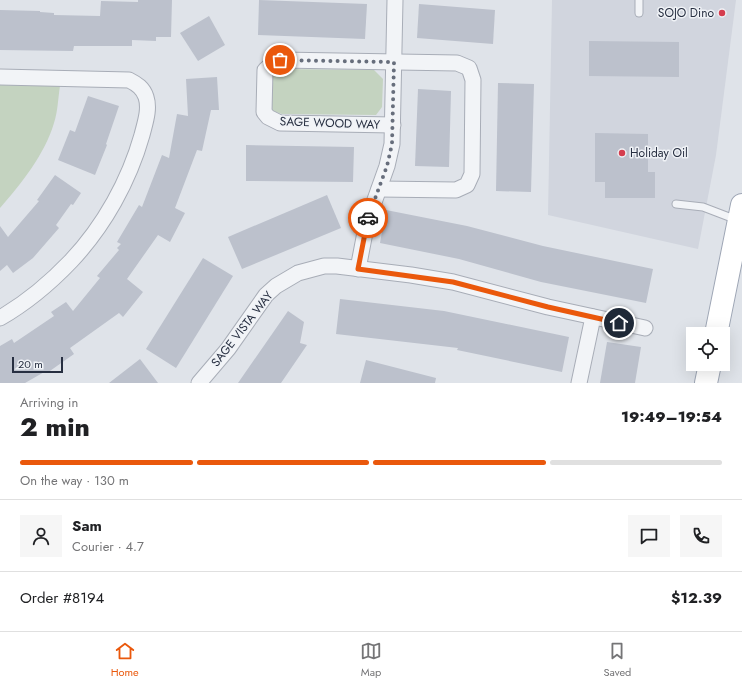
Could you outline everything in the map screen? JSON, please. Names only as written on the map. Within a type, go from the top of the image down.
[{"type":"main road","points":[[717,327],[741,213]]},
{"type":"main road","points":[[706,383],[709,371]]},
{"type":"street","points":[[358,269],[364,235],[390,154],[393,125],[395,0]]},
{"type":"street","name":"SAGE WOOD WAY","points":[[393,125],[280,123],[268,118],[264,112],[263,77],[265,70],[274,62],[394,62]]},
{"type":"street","points":[[379,189],[456,190],[467,185],[471,180],[472,174],[472,74],[469,68],[457,63],[394,62]]},
{"type":"street","points":[[0,77],[129,80],[142,89],[148,104],[147,116],[139,146],[130,171],[104,218],[80,250],[53,280],[33,296],[0,318]]},
{"type":"street","name":"SAGE VISTA WAY","points":[[199,383],[228,349],[266,295],[276,286],[298,273],[311,268],[337,266],[453,282],[593,317],[645,328]]},
{"type":"street","points":[[579,383],[593,317]]},
{"type":"lane","points":[[639,13],[640,0]]},
{"type":"lane","points":[[676,204],[703,206],[741,213]]},
{"type":"shaded area","points":[[552,0],[736,0],[716,155],[698,249],[548,215]]},
{"type":"green space","points":[[280,69],[374,70],[383,79],[382,107],[376,115],[282,114],[273,111],[270,105],[271,77]]},
{"type":"green space","points":[[0,85],[60,86],[55,118],[45,146],[32,168],[0,208]]},
{"type":"building","points":[[138,0],[172,0],[171,37],[156,37],[156,41],[132,40],[132,46],[74,46],[73,51],[0,50],[0,10],[40,11],[54,13],[54,15],[100,16],[101,1],[138,2]]},
{"type":"building","points":[[259,0],[367,4],[365,39],[258,35]]},
{"type":"building","points":[[419,4],[495,10],[493,44],[417,38]]},
{"type":"building","points":[[209,16],[225,45],[198,61],[180,33]]},
{"type":"building","points":[[589,41],[679,42],[679,77],[589,76]]},
{"type":"building","points":[[217,77],[219,110],[211,110],[202,151],[197,150],[175,208],[185,213],[170,242],[158,235],[127,279],[143,292],[123,317],[119,313],[70,348],[74,354],[47,373],[46,371],[25,383],[0,383],[0,346],[12,339],[14,343],[54,316],[51,312],[66,302],[73,311],[100,278],[97,276],[119,250],[117,248],[121,244],[117,242],[139,205],[142,207],[162,155],[169,158],[177,114],[188,116],[186,79]]},
{"type":"building","points":[[498,83],[534,84],[531,192],[496,191]]},
{"type":"building","points":[[418,89],[451,91],[449,167],[415,166]]},
{"type":"building","points":[[88,96],[119,106],[106,144],[107,145],[95,175],[58,160],[70,130],[75,132]]},
{"type":"building","name":"Holiday Oil","points":[[595,133],[648,134],[648,172],[655,172],[655,198],[605,198],[605,182],[595,182]]},
{"type":"building","points":[[246,145],[354,147],[353,182],[246,181]]},
{"type":"building","points":[[55,175],[81,193],[56,225],[59,228],[33,258],[13,273],[7,265],[0,271],[0,226],[8,237],[39,201],[37,200]]},
{"type":"building","points":[[327,195],[341,228],[242,269],[228,237]]},
{"type":"building","points":[[386,210],[467,226],[543,246],[653,269],[646,303],[541,282],[459,259],[380,243]]},
{"type":"building","points":[[203,258],[233,276],[176,368],[146,349]]},
{"type":"building","points":[[340,299],[444,311],[569,337],[562,372],[457,350],[458,348],[336,334]]},
{"type":"building","points":[[288,311],[304,322],[300,343],[307,345],[281,383],[238,383]]},
{"type":"building","points":[[607,342],[641,347],[635,383],[600,383]]},
{"type":"building","points":[[140,359],[158,383],[109,383]]},
{"type":"building","points":[[366,360],[436,378],[435,383],[360,383]]},
{"type":"way so far","points":[[280,60],[394,62],[392,144],[387,166],[368,218]]},
{"type":"place","name":"SOJO Dino","points":[[722,13]]},
{"type":"place","name":"Holiday Oil","points":[[622,153]]},
{"type":"route","points":[[368,218],[358,269],[411,275],[453,282],[503,296],[619,323]]}]
